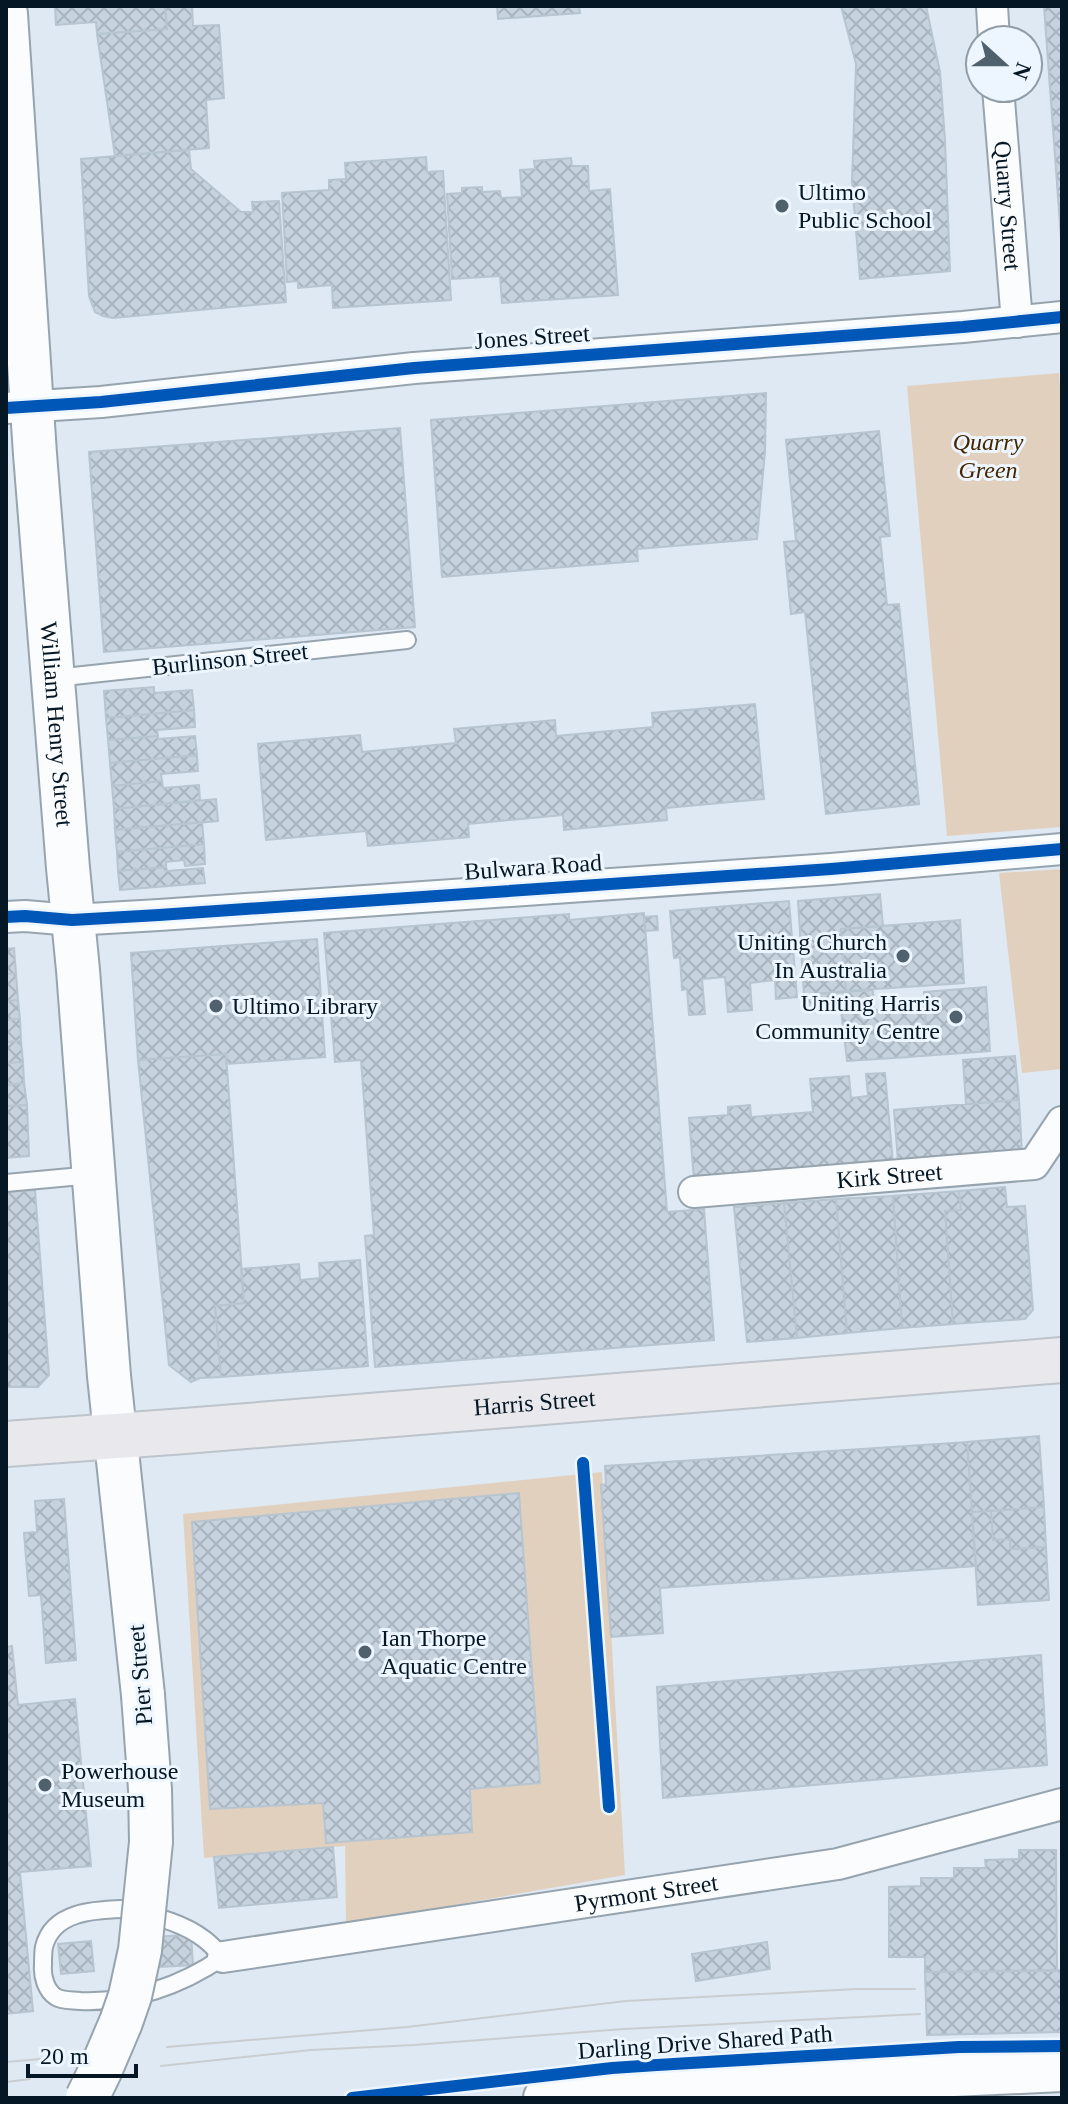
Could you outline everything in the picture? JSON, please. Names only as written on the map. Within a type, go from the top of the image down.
[{"type":"main road","name":"William Henry Street","points":[[6,14],[19,234],[19,407],[53,678],[115,1435]]},
{"type":"main road","name":"Harris Street","points":[[6,1444],[1062,1360]]},
{"type":"main road","name":"Pier Street","points":[[87,2098],[130,1996],[140,1950],[151,1842],[143,1695],[115,1435]]},
{"type":"main road","points":[[545,2098],[615,2091],[1062,2070]]},
{"type":"street","name":"Quarry Street","points":[[999,104],[1017,322]]},
{"type":"street","name":"Jones Street","points":[[19,407],[101,402],[414,368],[1062,317]]},
{"type":"street","name":"Bulwara Road","points":[[6,917],[72,920],[816,870],[1062,849]]},
{"type":"street","name":"Kirk Street","points":[[694,1192],[1034,1164],[1062,1122]]},
{"type":"street","name":"Pyrmont Street","points":[[223,1957],[838,1864],[1062,1804]]},
{"type":"lane","name":"Burlinson Street","points":[[53,678],[407,640]]},
{"type":"lane","points":[[6,1183],[94,1174]]},
{"type":"lane","points":[[126,1909],[164,1919],[204,1939],[223,1957],[200,1973],[160,1990],[98,2001],[58,2000],[49,1991],[42,1972],[44,1946],[53,1930],[75,1914],[106,1910],[126,1909]]},
{"type":"green space","name":"Quarry Green","points":[[1059,373],[1062,418],[1062,827],[947,836],[907,386]]},
{"type":"green space","points":[[1062,869],[1062,1069],[1022,1073],[999,873]]},
{"type":"green space","name":"Ian Thorpe Aquatic Centre","points":[[602,1472],[625,1875],[346,1924],[345,1846],[204,1858],[183,1514]]},
{"type":"building","points":[[55,6],[165,6],[167,29],[97,34],[96,22],[56,25]]},
{"type":"building","points":[[167,6],[192,6],[193,26],[219,25],[224,98],[206,100],[209,148],[115,156],[97,34],[167,29]]},
{"type":"building","points":[[497,6],[579,6],[580,13],[498,19]]},
{"type":"building","points":[[841,6],[926,6],[940,72],[950,271],[860,279],[852,181],[856,64]]},
{"type":"building","points":[[1044,6],[1062,6],[1062,252]]},
{"type":"building","points":[[189,150],[191,169],[241,212],[253,212],[252,202],[279,201],[286,302],[113,318],[95,312],[89,296],[81,159]]},
{"type":"building","points":[[426,157],[427,172],[443,171],[451,300],[333,308],[332,285],[298,288],[298,281],[287,282],[282,193],[329,190],[329,180],[346,179],[345,163]]},
{"type":"building","points":[[571,158],[572,166],[588,166],[589,191],[610,189],[618,295],[502,303],[500,276],[452,279],[447,194],[462,193],[462,188],[482,187],[482,192],[500,191],[501,198],[522,197],[520,170],[535,169],[534,161]]},
{"type":"building","points":[[766,393],[765,452],[757,539],[637,549],[638,561],[442,577],[431,420]]},
{"type":"building","points":[[400,428],[415,627],[104,652],[89,452]]},
{"type":"building","points":[[879,431],[890,536],[880,537],[887,605],[899,604],[919,804],[826,814],[805,612],[791,614],[784,542],[796,541],[786,440]]},
{"type":"building","points":[[154,687],[154,693],[192,690],[194,710],[106,718],[104,691]]},
{"type":"building","points":[[755,704],[764,799],[666,808],[667,820],[564,830],[563,815],[468,824],[469,837],[368,846],[366,831],[266,840],[258,744],[360,735],[362,752],[456,743],[454,729],[555,720],[556,736],[653,727],[652,713]]},
{"type":"building","points":[[194,710],[195,727],[157,730],[158,736],[108,740],[106,718]]},
{"type":"building","points":[[158,736],[158,739],[195,736],[197,755],[110,763],[108,740]]},
{"type":"building","points":[[197,755],[198,771],[161,774],[162,781],[112,786],[110,763]]},
{"type":"building","points":[[162,781],[163,788],[199,785],[200,800],[114,809],[112,786]]},
{"type":"building","points":[[216,799],[218,821],[115,830],[114,809]]},
{"type":"building","points":[[202,822],[204,844],[117,852],[115,830]]},
{"type":"building","points":[[204,844],[205,864],[185,866],[184,860],[166,862],[166,867],[118,871],[117,852]]},
{"type":"building","points":[[166,867],[167,871],[203,868],[205,883],[120,890],[118,871]]},
{"type":"building","points":[[880,894],[883,926],[841,929],[846,991],[804,995],[798,901]]},
{"type":"building","points":[[789,901],[797,997],[776,999],[775,980],[750,983],[752,1010],[728,1012],[725,977],[702,979],[705,1014],[689,1015],[687,989],[682,990],[680,957],[674,958],[670,911]]},
{"type":"building","points":[[644,913],[667,1212],[704,1209],[714,1340],[375,1367],[365,1236],[374,1235],[361,1060],[335,1062],[324,933],[569,914],[569,920]]},
{"type":"building","points":[[657,916],[658,930],[645,931],[644,917]]},
{"type":"building","name":"Uniting Church In Australia","points":[[960,920],[964,983],[846,991],[841,929]]},
{"type":"building","points":[[317,939],[325,1057],[226,1064],[226,1054],[138,1060],[131,953]]},
{"type":"building","points":[[14,948],[16,973],[6,974],[6,949]]},
{"type":"building","points":[[16,973],[18,1000],[6,1001],[6,974]]},
{"type":"building","name":"Uniting Harris Community Centre","points":[[986,987],[990,1051],[909,1057],[907,1028],[926,1027],[924,992]]},
{"type":"building","points":[[873,990],[874,1010],[924,1006],[926,1027],[907,1028],[909,1057],[847,1061],[841,1010],[807,1013],[804,995]]},
{"type":"building","points":[[18,1000],[20,1019],[6,1020],[6,1001]]},
{"type":"building","points":[[20,1019],[21,1041],[6,1042],[6,1020]]},
{"type":"building","points":[[21,1041],[23,1062],[6,1063],[6,1042]]},
{"type":"building","points":[[226,1054],[244,1303],[215,1306],[221,1377],[200,1378],[191,1382],[169,1365],[138,1060]]},
{"type":"building","points":[[1015,1056],[1019,1100],[966,1104],[963,1060]]},
{"type":"building","points":[[23,1062],[24,1083],[6,1085],[6,1063]]},
{"type":"building","points":[[885,1073],[893,1163],[694,1180],[689,1118],[728,1115],[728,1107],[750,1105],[751,1117],[813,1112],[810,1079],[849,1076],[851,1098],[868,1096],[866,1074]]},
{"type":"building","points":[[24,1083],[27,1105],[6,1106],[6,1085]]},
{"type":"building","points":[[1019,1100],[1022,1153],[898,1162],[894,1110]]},
{"type":"building","points":[[27,1105],[29,1156],[6,1158],[6,1106]]},
{"type":"building","points":[[1005,1187],[1007,1207],[1025,1206],[1033,1310],[1025,1319],[953,1324],[945,1211],[961,1210],[959,1191]]},
{"type":"building","points":[[35,1190],[49,1375],[38,1387],[6,1387],[6,1192]]},
{"type":"building","points":[[959,1191],[961,1210],[945,1211],[953,1324],[902,1328],[893,1196]]},
{"type":"building","points":[[893,1196],[902,1328],[847,1333],[836,1199]]},
{"type":"building","points":[[836,1199],[847,1333],[797,1338],[784,1203]]},
{"type":"building","points":[[784,1203],[797,1338],[747,1342],[734,1207]]},
{"type":"building","points":[[360,1260],[368,1366],[221,1377],[215,1306],[244,1303],[241,1269],[299,1264],[300,1280],[320,1278],[319,1263]]},
{"type":"building","points":[[1039,1436],[1044,1507],[972,1512],[967,1442]]},
{"type":"building","points":[[967,1442],[976,1566],[660,1588],[663,1633],[611,1637],[601,1485],[606,1484],[605,1466]]},
{"type":"building","name":"Ian Thorpe Aquatic Centre","points":[[519,1493],[540,1783],[470,1789],[472,1832],[326,1843],[323,1803],[210,1809],[192,1522]]},
{"type":"building","points":[[64,1499],[76,1660],[46,1663],[41,1595],[29,1596],[24,1533],[37,1532],[35,1501]]},
{"type":"building","points":[[1044,1507],[1046,1547],[1010,1549],[1010,1539],[993,1540],[991,1511]]},
{"type":"building","points":[[991,1511],[993,1540],[1010,1539],[1010,1549],[1046,1547],[1049,1600],[978,1605],[972,1512]]},
{"type":"building","name":"Powerhouse Museum","points":[[12,1646],[18,1705],[75,1699],[91,1866],[20,1872],[33,2011],[6,2014],[6,1647]]},
{"type":"building","points":[[1041,1655],[1047,1765],[663,1798],[657,1687]]},
{"type":"building","points":[[333,1847],[337,1897],[219,1908],[214,1857]]},
{"type":"building","points":[[1019,1850],[1056,1850],[1057,1971],[925,1972],[925,1957],[889,1957],[889,1887],[921,1886],[921,1878],[954,1878],[954,1868],[986,1868],[985,1860],[1019,1859]]},
{"type":"building","points":[[191,1934],[193,1965],[160,1967],[158,1937]]},
{"type":"building","points":[[91,1941],[94,1971],[61,1974],[58,1944]]},
{"type":"building","points":[[767,1942],[770,1969],[696,1981],[692,1954]]},
{"type":"building","points":[[1062,1970],[1062,2032],[927,2035],[925,1972]]},
{"type":"tram line","points":[[167,2047],[407,2027],[626,2001],[857,1989],[915,1989]]},
{"type":"tram line","points":[[161,2066],[311,2050],[624,2029],[920,2014]]},
{"type":"tram line","points":[[6,2062],[41,2059]]},
{"type":"tram line","points":[[6,2082],[30,2079]]},
{"type":"cycle path","points":[[6,408],[101,402],[414,368],[1062,317]]},
{"type":"cycle path","points":[[6,917],[72,920],[159,915],[831,869],[1062,849]]},
{"type":"cycle path","points":[[583,1463],[609,1807]]},
{"type":"cycle path","name":"Darling Drive Shared Path","points":[[352,2098],[612,2068],[959,2047],[1062,2046]]},
{"type":"place","name":"Ultimo Public School","points":[[782,206]]},
{"type":"place","name":"Uniting Church In Australia","points":[[903,956]]},
{"type":"place","name":"Ultimo Library","points":[[216,1006]]},
{"type":"place","name":"Uniting Harris Community Centre","points":[[956,1017]]},
{"type":"place","name":"Ian Thorpe Aquatic Centre","points":[[365,1652]]},
{"type":"place","name":"Powerhouse Museum","points":[[45,1785]]}]
